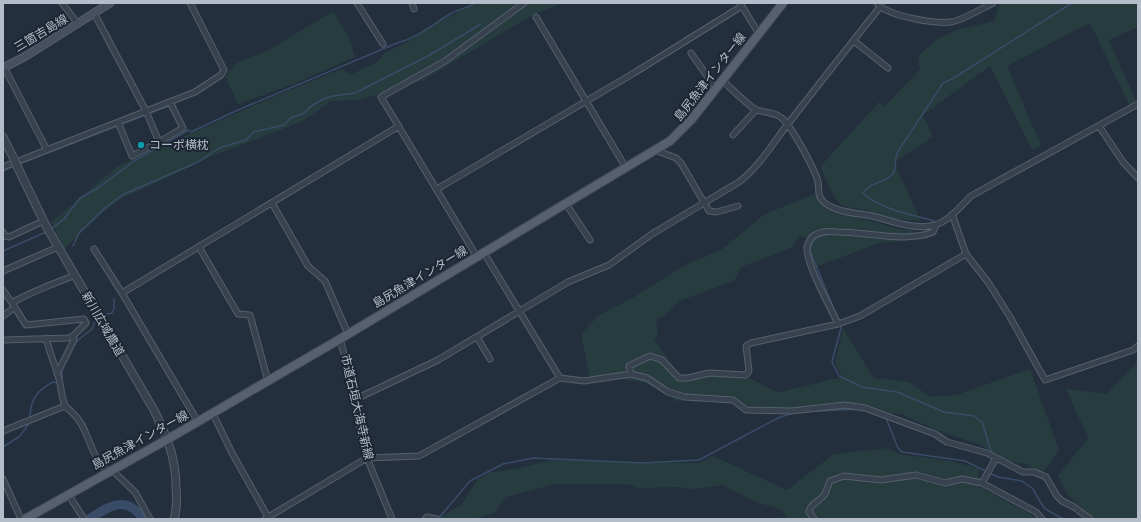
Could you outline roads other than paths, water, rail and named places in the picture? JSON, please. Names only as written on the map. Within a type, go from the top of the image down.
[{"type":"main road","name":"島尻魚津インター線","points":[[25,519],[212,414],[655,150],[683,130],[783,3]]},
{"type":"main road","name":"三箇吉島線","points":[[4,68],[78,24],[105,4]]},
{"type":"street","points":[[62,3],[78,24]]},
{"type":"street","points":[[3,167],[171,104],[195,92],[221,75],[224,70],[190,3]]},
{"type":"street","points":[[357,3],[383,44]]},
{"type":"street","points":[[524,3],[445,61],[381,97],[437,189],[520,311],[560,378]]},
{"type":"street","points":[[356,399],[438,360],[568,282],[610,265],[652,234],[751,173],[854,41],[879,5],[888,12],[930,21],[952,22],[993,3]]},
{"type":"street","points":[[437,189],[634,73],[741,5],[759,34]]},
{"type":"street","points":[[94,13],[147,113],[159,142]]},
{"type":"street","points":[[536,17],[626,168]]},
{"type":"street","points":[[854,41],[888,68]]},
{"type":"street","points":[[691,53],[716,88]]},
{"type":"street","points":[[4,68],[48,150]]},
{"type":"street","points":[[722,81],[756,110],[772,113],[783,119],[814,169],[818,182],[820,198],[825,202],[839,210],[853,215],[866,215],[910,226],[936,224],[952,214],[971,196],[1138,104]]},
{"type":"street","points":[[119,124],[132,156],[182,128],[171,104]]},
{"type":"street","points":[[733,135],[756,110]]},
{"type":"street","points":[[122,293],[399,126]]},
{"type":"street","points":[[1099,126],[1123,162],[1138,178]]},
{"type":"street","name":"新川広域農道","points":[[3,137],[49,231],[154,410],[168,439],[176,474],[177,500],[174,519]]},
{"type":"street","points":[[655,150],[676,158],[681,163],[709,211],[712,212],[738,206]]},
{"type":"street","points":[[272,203],[308,266],[325,281],[348,334]]},
{"type":"street","points":[[566,204],[590,240]]},
{"type":"street","points":[[952,214],[966,254],[988,282],[1010,316],[1045,380],[1133,350],[1138,346]]},
{"type":"street","points":[[3,232],[5,236],[9,237],[39,223]]},
{"type":"street","points":[[838,324],[814,272],[808,255],[807,246],[813,236],[823,231],[852,231],[905,237],[933,232],[936,224]]},
{"type":"street","points":[[3,271],[58,247]]},
{"type":"street","points":[[199,247],[238,314],[250,315],[268,381]]},
{"type":"street","points":[[94,249],[122,293],[198,422]]},
{"type":"street","points":[[631,374],[629,366],[650,356],[662,360],[679,378],[688,378],[709,373],[746,375],[749,371],[746,346],[750,343],[838,324],[860,316],[966,254]]},
{"type":"street","points":[[3,316],[13,305],[28,294],[42,290],[75,275]]},
{"type":"street","points":[[3,290],[26,325],[84,319],[86,321],[84,326],[73,336],[68,338],[3,340]]},
{"type":"street","points":[[58,374],[74,340],[73,336]]},
{"type":"street","points":[[477,337],[490,359]]},
{"type":"street","points":[[46,338],[52,362],[58,374],[60,392],[65,406],[78,416],[92,450],[110,471],[135,492],[150,519]]},
{"type":"street","name":"市道石垣大海寺新線","points":[[340,339],[356,399],[362,441],[367,458],[392,519]]},
{"type":"street","points":[[212,414],[267,518],[367,458],[419,456],[560,378],[584,380],[631,374],[647,378],[668,392],[685,397],[733,400],[746,410],[791,411],[832,406],[860,407],[892,416],[935,434],[947,442],[987,453],[1024,472],[1034,472],[1046,478],[1056,496],[1090,519]]},
{"type":"street","points":[[3,431],[65,406]]},
{"type":"street","points":[[982,483],[996,458]]},
{"type":"street","points":[[814,519],[809,512],[810,507],[824,494],[830,481],[836,478],[844,476],[881,480],[916,475],[945,483],[962,479],[982,483],[1036,512],[1042,519]]},
{"type":"street","points":[[3,479],[21,519]]},
{"type":"street","points":[[68,494],[84,519]]},
{"type":"street","points":[[425,519],[427,517],[437,519]]},
{"type":"waterway","points":[[51,229],[64,219],[80,198],[98,188],[134,161],[187,131],[189,130],[191,132],[238,110],[412,37],[426,30],[452,13],[475,3]]},
{"type":"waterway","points":[[923,237],[929,236],[935,232],[938,225],[934,221],[887,207],[870,199],[863,193],[870,186],[887,179],[894,172],[897,153],[943,83],[952,79],[1072,3]]},
{"type":"waterway","points":[[73,246],[79,233],[104,209],[122,195],[198,162],[219,148],[246,140],[254,132],[284,125],[292,117],[303,114],[310,107],[323,99],[355,93],[428,56],[481,24]]},
{"type":"waterway","points":[[19,164],[174,104],[179,115]]},
{"type":"waterway","points":[[3,171],[14,166]]},
{"type":"waterway","points":[[3,251],[46,232]]},
{"type":"waterway","points":[[832,234],[823,235],[814,240],[810,251],[836,314]]},
{"type":"waterway","points":[[103,315],[112,313],[114,309],[114,299]]},
{"type":"waterway","points":[[73,347],[77,341],[92,329],[96,320]]},
{"type":"waterway","points":[[840,325],[841,328],[832,362],[839,376],[862,387],[897,392],[944,412],[974,416],[982,422],[992,454]]},
{"type":"waterway","points":[[62,369],[62,380]]},
{"type":"waterway","points":[[30,418],[31,406],[39,392],[53,382],[58,383]]},
{"type":"waterway","points":[[799,412],[857,409]]},
{"type":"waterway","points":[[438,519],[470,481],[503,464],[533,458],[642,463],[699,460],[778,418],[793,413]]},
{"type":"waterway","points":[[886,418],[898,448],[902,452],[965,461],[998,477],[1022,481],[1033,489],[1044,508],[1063,519]]},
{"type":"waterway","points":[[3,447],[20,436],[30,422]]},
{"type":"waterway","points":[[89,519],[104,510],[118,505],[131,507],[137,511],[143,519]]},
{"type":"place","name":"コーポ横枕","points":[[141,145]]}]
